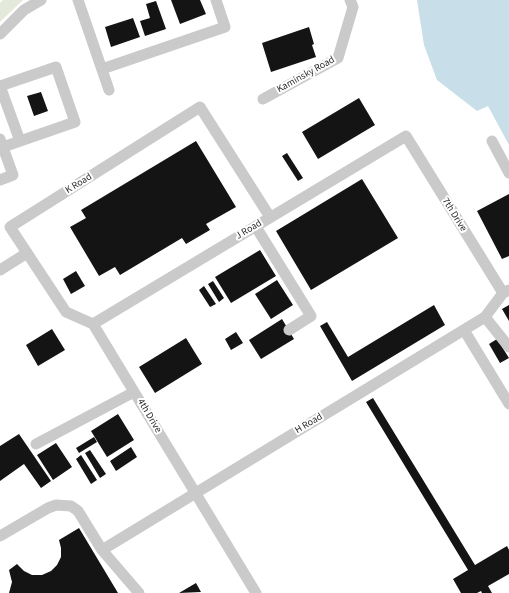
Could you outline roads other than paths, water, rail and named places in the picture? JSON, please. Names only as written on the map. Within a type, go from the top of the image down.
[{"type":"lane","points":[[0,34],[24,10],[41,0]]},
{"type":"lane","points":[[78,0],[109,90]]},
{"type":"lane","points":[[102,69],[225,27],[216,0]]},
{"type":"lane","name":"Kaminsky Road","points":[[263,99],[338,58],[352,7],[350,0]]},
{"type":"lane","points":[[0,180],[13,175],[2,143],[20,141],[76,122],[56,66],[0,86],[20,141]]},
{"type":"lane","name":"K Road","points":[[27,253],[10,227],[200,107],[270,218]]},
{"type":"lane","name":"J Road","points":[[93,324],[406,136]]},
{"type":"lane","name":"7th Drive","points":[[406,136],[506,292]]},
{"type":"lane","points":[[492,141],[509,173]]},
{"type":"lane","points":[[256,227],[311,316],[289,330]]},
{"type":"lane","points":[[0,270],[27,253],[66,312],[93,324]]},
{"type":"lane","name":"H Road","points":[[102,550],[485,317],[506,292]]},
{"type":"lane","points":[[485,317],[509,347]]},
{"type":"lane","name":"4th Drive","points":[[93,324],[256,593]]},
{"type":"lane","points":[[464,330],[509,404]]},
{"type":"lane","points":[[36,444],[134,392]]},
{"type":"lane","points":[[0,536],[48,508],[56,505],[70,506],[78,512],[102,550],[139,593]]},
{"type":"water","points":[[417,0],[509,0],[509,145],[488,106],[477,111],[437,80],[424,45]]}]
